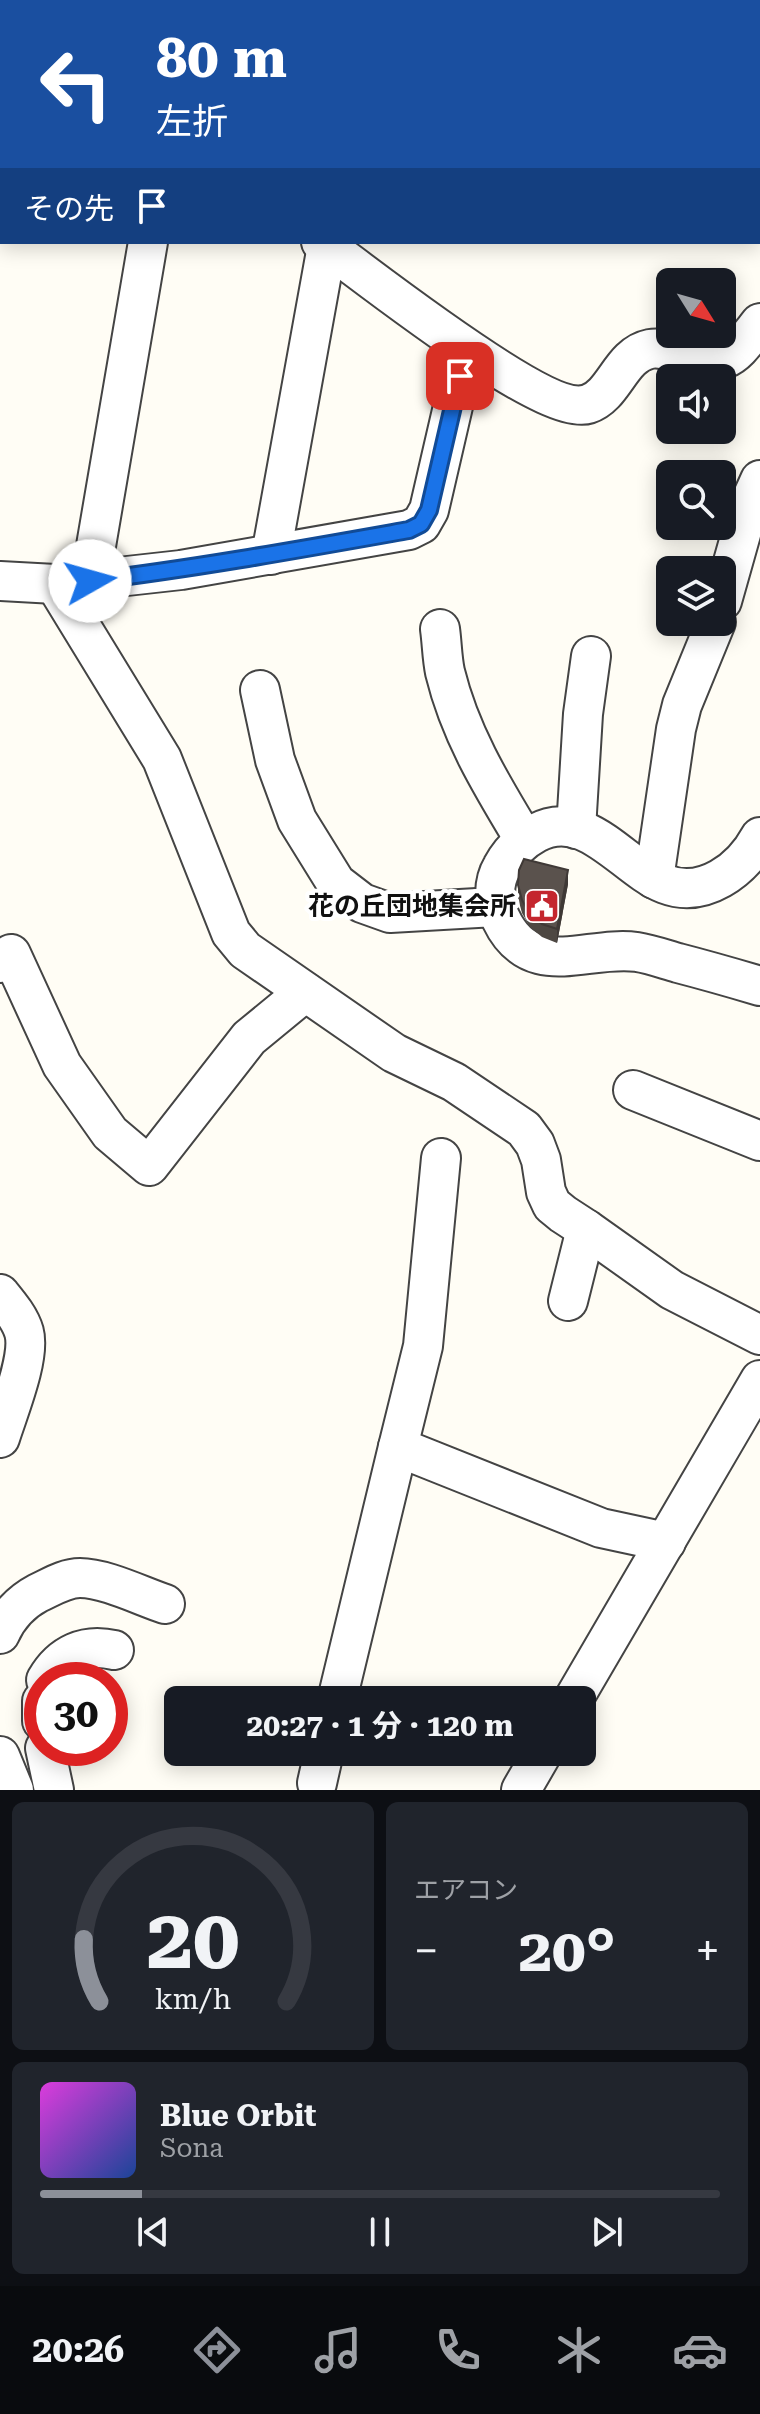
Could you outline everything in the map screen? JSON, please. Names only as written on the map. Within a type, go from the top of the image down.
[{"type":"street","points":[[148,244],[72,582],[162,759],[231,933],[245,950],[394,1053],[454,1082],[524,1129],[535,1144],[541,1160],[546,1192],[552,1205],[563,1214],[672,1290],[760,1335]]},
{"type":"street","points":[[271,555],[324,244],[466,350],[557,400],[576,406],[590,404],[602,395],[626,364],[646,350],[659,348],[719,361],[739,350],[760,323]]},
{"type":"street","points":[[0,581],[72,582],[181,570],[409,530],[421,524],[429,510],[466,350]]},
{"type":"street","points":[[735,556],[750,502],[760,480]]},
{"type":"street","points":[[440,629],[444,670],[458,718],[480,764],[524,839]]},
{"type":"street","points":[[654,879],[676,729],[682,705],[710,636]]},
{"type":"street","points":[[576,829],[583,714],[591,656]]},
{"type":"street","points":[[260,690],[275,760],[297,820],[336,883],[362,903],[390,913],[495,907]]},
{"type":"street","points":[[760,837],[752,851],[724,877],[710,883],[680,888],[654,879],[607,844],[576,829],[559,827],[541,830],[524,839],[500,869],[495,907],[512,937],[540,956],[556,958],[610,950],[638,952],[760,986]]},
{"type":"street","points":[[0,963],[11,954],[62,1065],[110,1133],[149,1166],[249,1038],[305,992]]},
{"type":"street","points":[[633,1090],[760,1141]]},
{"type":"street","points":[[340,1686],[423,1346],[441,1158]]},
{"type":"street","points":[[568,1301],[586,1229]]},
{"type":"street","points":[[0,1294],[14,1311],[24,1332],[25,1355],[0,1438]]},
{"type":"street","points":[[581,1686],[760,1380]]},
{"type":"street","points":[[398,1447],[601,1528],[666,1542]]},
{"type":"street","points":[[0,1634],[12,1613],[27,1599],[64,1581],[80,1578],[99,1581],[165,1604]]},
{"type":"street","points":[[60,1662],[79,1650],[98,1646],[114,1650]]},
{"type":"street","points":[[0,1756],[14,1790]]},
{"type":"street","points":[[47,1766],[54,1790]]},
{"type":"street","points":[[521,1790],[535,1766]]},
{"type":"building","name":"花の丘団地集会所","points":[[524,859],[568,870],[557,929],[542,924],[530,914],[522,900],[518,885]]},
{"type":"place","name":"花の丘団地集会所","points":[[542,906]]},
{"type":"route","points":[[90,581],[271,555],[409,530],[421,524],[429,510],[460,376]]}]
